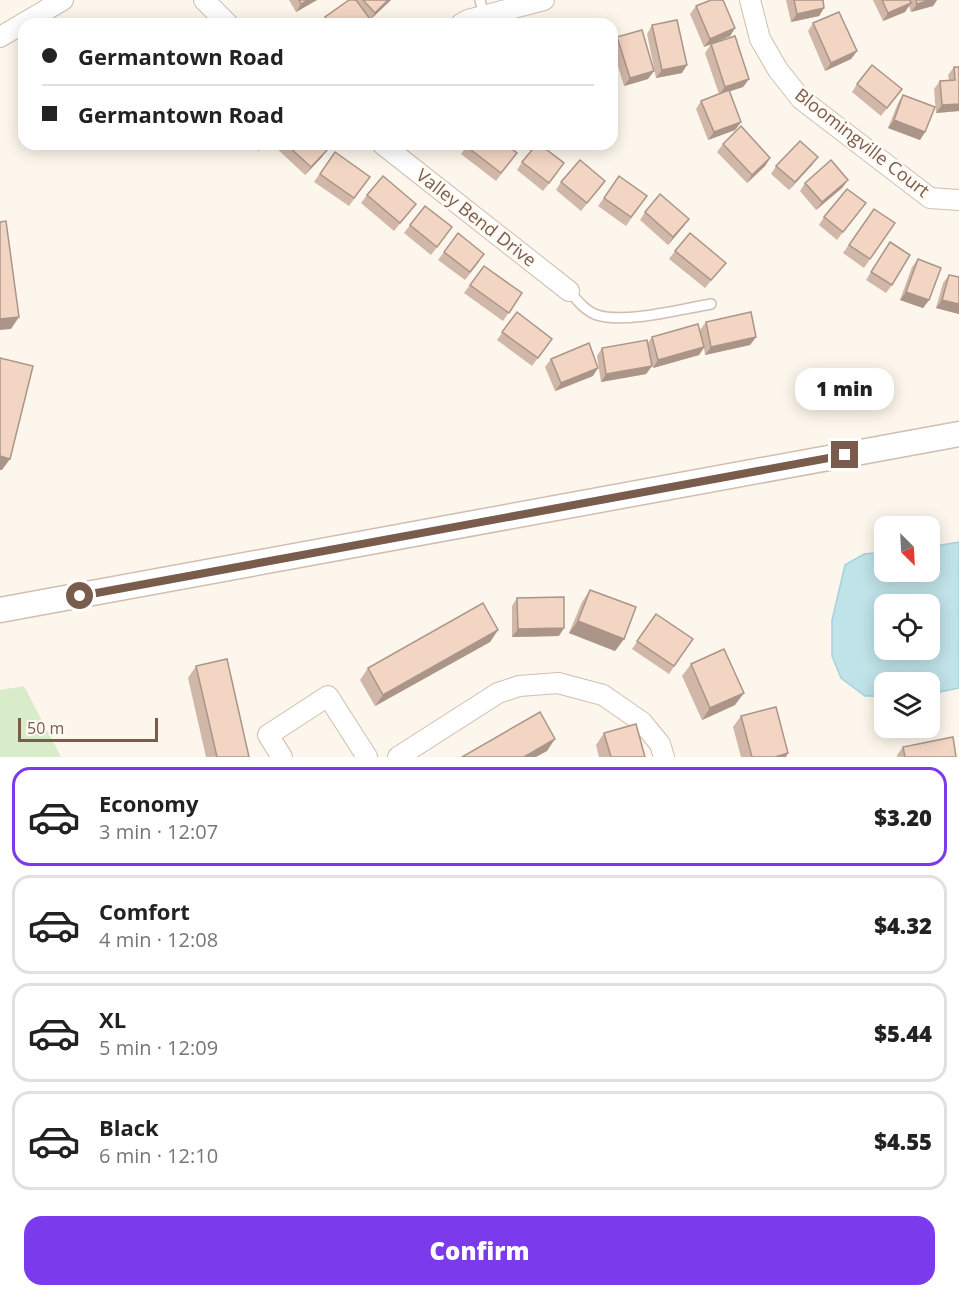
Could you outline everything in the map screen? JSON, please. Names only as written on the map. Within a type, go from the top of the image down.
[{"type":"street","points":[[32,18],[63,0]]},
{"type":"street","points":[[204,0],[222,18]]},
{"type":"street","points":[[470,18],[482,8],[544,0]]},
{"type":"street","name":"Bloomingville Court","points":[[750,0],[760,39],[778,70],[801,99],[930,198],[959,200]]},
{"type":"street","points":[[0,37],[18,26]]},
{"type":"street","name":"Valley Bend Drive","points":[[390,150],[569,291]]},
{"type":"street","points":[[0,610],[959,434]]},
{"type":"street","points":[[398,757],[498,693],[519,686],[558,683],[603,695],[642,722],[660,744],[664,757]]},
{"type":"street","points":[[282,757],[268,735],[328,696],[367,757]]},
{"type":"lane","points":[[569,291],[582,305],[597,315],[622,319],[711,304]]},
{"type":"green space","points":[[24,686],[61,757],[0,757],[0,690]]},
{"type":"water","points":[[959,542],[959,688],[940,692],[940,672],[874,672],[874,696],[865,696],[841,678],[832,656],[832,620],[845,565],[864,554],[874,553],[874,582],[940,582],[940,545]]},
{"type":"building","points":[[349,0],[356,0],[369,18],[326,18]]},
{"type":"building","points":[[363,0],[388,0],[375,13]]},
{"type":"building","points":[[711,0],[723,0],[735,28],[710,39],[696,6]]},
{"type":"building","points":[[794,0],[823,0],[824,8],[797,14]]},
{"type":"building","points":[[882,0],[910,0],[911,3],[888,13]]},
{"type":"building","points":[[916,0],[930,0],[917,4]]},
{"type":"building","points":[[839,12],[857,51],[831,63],[813,23]]},
{"type":"building","points":[[677,20],[687,65],[662,70],[652,25]]},
{"type":"building","points":[[642,30],[654,71],[630,78],[618,37]]},
{"type":"building","points":[[735,36],[749,79],[725,87],[711,44]]},
{"type":"building","points":[[872,65],[902,89],[887,108],[857,84]]},
{"type":"building","points":[[954,67],[959,67],[959,104],[942,105],[940,81],[955,80]]},
{"type":"building","points":[[729,90],[741,122],[714,132],[701,101]]},
{"type":"building","points":[[903,95],[935,107],[925,132],[894,120]]},
{"type":"building","points":[[741,126],[770,158],[752,175],[723,144]]},
{"type":"building","points":[[800,141],[818,157],[795,182],[776,166]]},
{"type":"building","points":[[293,150],[327,150],[311,167]]},
{"type":"building","points":[[471,150],[513,150],[517,153],[501,173]]},
{"type":"building","points":[[532,150],[547,150],[564,163],[549,183],[522,162]]},
{"type":"building","points":[[335,152],[370,177],[354,198],[320,174]]},
{"type":"building","points":[[580,160],[605,181],[587,203],[561,182]]},
{"type":"building","points":[[831,160],[848,180],[822,202],[805,183]]},
{"type":"building","points":[[383,176],[416,204],[400,223],[367,195]]},
{"type":"building","points":[[619,176],[647,196],[631,217],[604,198]]},
{"type":"building","points":[[847,189],[866,203],[843,232],[824,217]]},
{"type":"building","points":[[660,194],[689,219],[673,237],[645,212]]},
{"type":"building","points":[[425,206],[452,227],[437,247],[410,225]]},
{"type":"building","points":[[874,209],[895,223],[870,259],[849,245]]},
{"type":"building","points":[[6,221],[19,317],[0,319],[0,222]]},
{"type":"building","points":[[458,233],[484,254],[470,272],[444,252]]},
{"type":"building","points":[[690,233],[726,263],[711,280],[675,251]]},
{"type":"building","points":[[890,242],[910,255],[892,285],[871,272]]},
{"type":"building","points":[[918,259],[941,268],[929,300],[906,292]]},
{"type":"building","points":[[484,266],[522,293],[509,313],[470,285]]},
{"type":"building","points":[[949,275],[959,277],[959,304],[942,300]]},
{"type":"building","points":[[517,312],[552,339],[538,358],[502,332]]},
{"type":"building","points":[[751,312],[756,337],[711,347],[706,322]]},
{"type":"building","points":[[698,324],[704,347],[658,360],[652,337]]},
{"type":"building","points":[[647,340],[652,366],[606,374],[602,348]]},
{"type":"building","points":[[589,343],[598,368],[561,383],[551,359]]},
{"type":"building","points":[[0,358],[33,366],[10,459],[0,456]]},
{"type":"building","points":[[590,590],[636,607],[624,639],[578,621]]},
{"type":"building","points":[[564,597],[564,628],[518,629],[517,598]]},
{"type":"building","points":[[483,603],[498,630],[383,695],[368,668]]},
{"type":"building","points":[[656,614],[693,639],[674,666],[637,641]]},
{"type":"building","points":[[724,649],[744,693],[710,708],[691,664]]},
{"type":"building","points":[[227,659],[249,757],[217,757],[196,666]]},
{"type":"building","points":[[776,707],[788,753],[775,757],[752,757],[741,716]]},
{"type":"building","points":[[540,712],[555,739],[524,757],[462,757]]},
{"type":"building","points":[[636,724],[645,757],[611,757],[604,733]]},
{"type":"building","points":[[953,737],[956,757],[905,757],[903,747]]},
{"type":"route","points":[[80,596],[845,455]]}]
